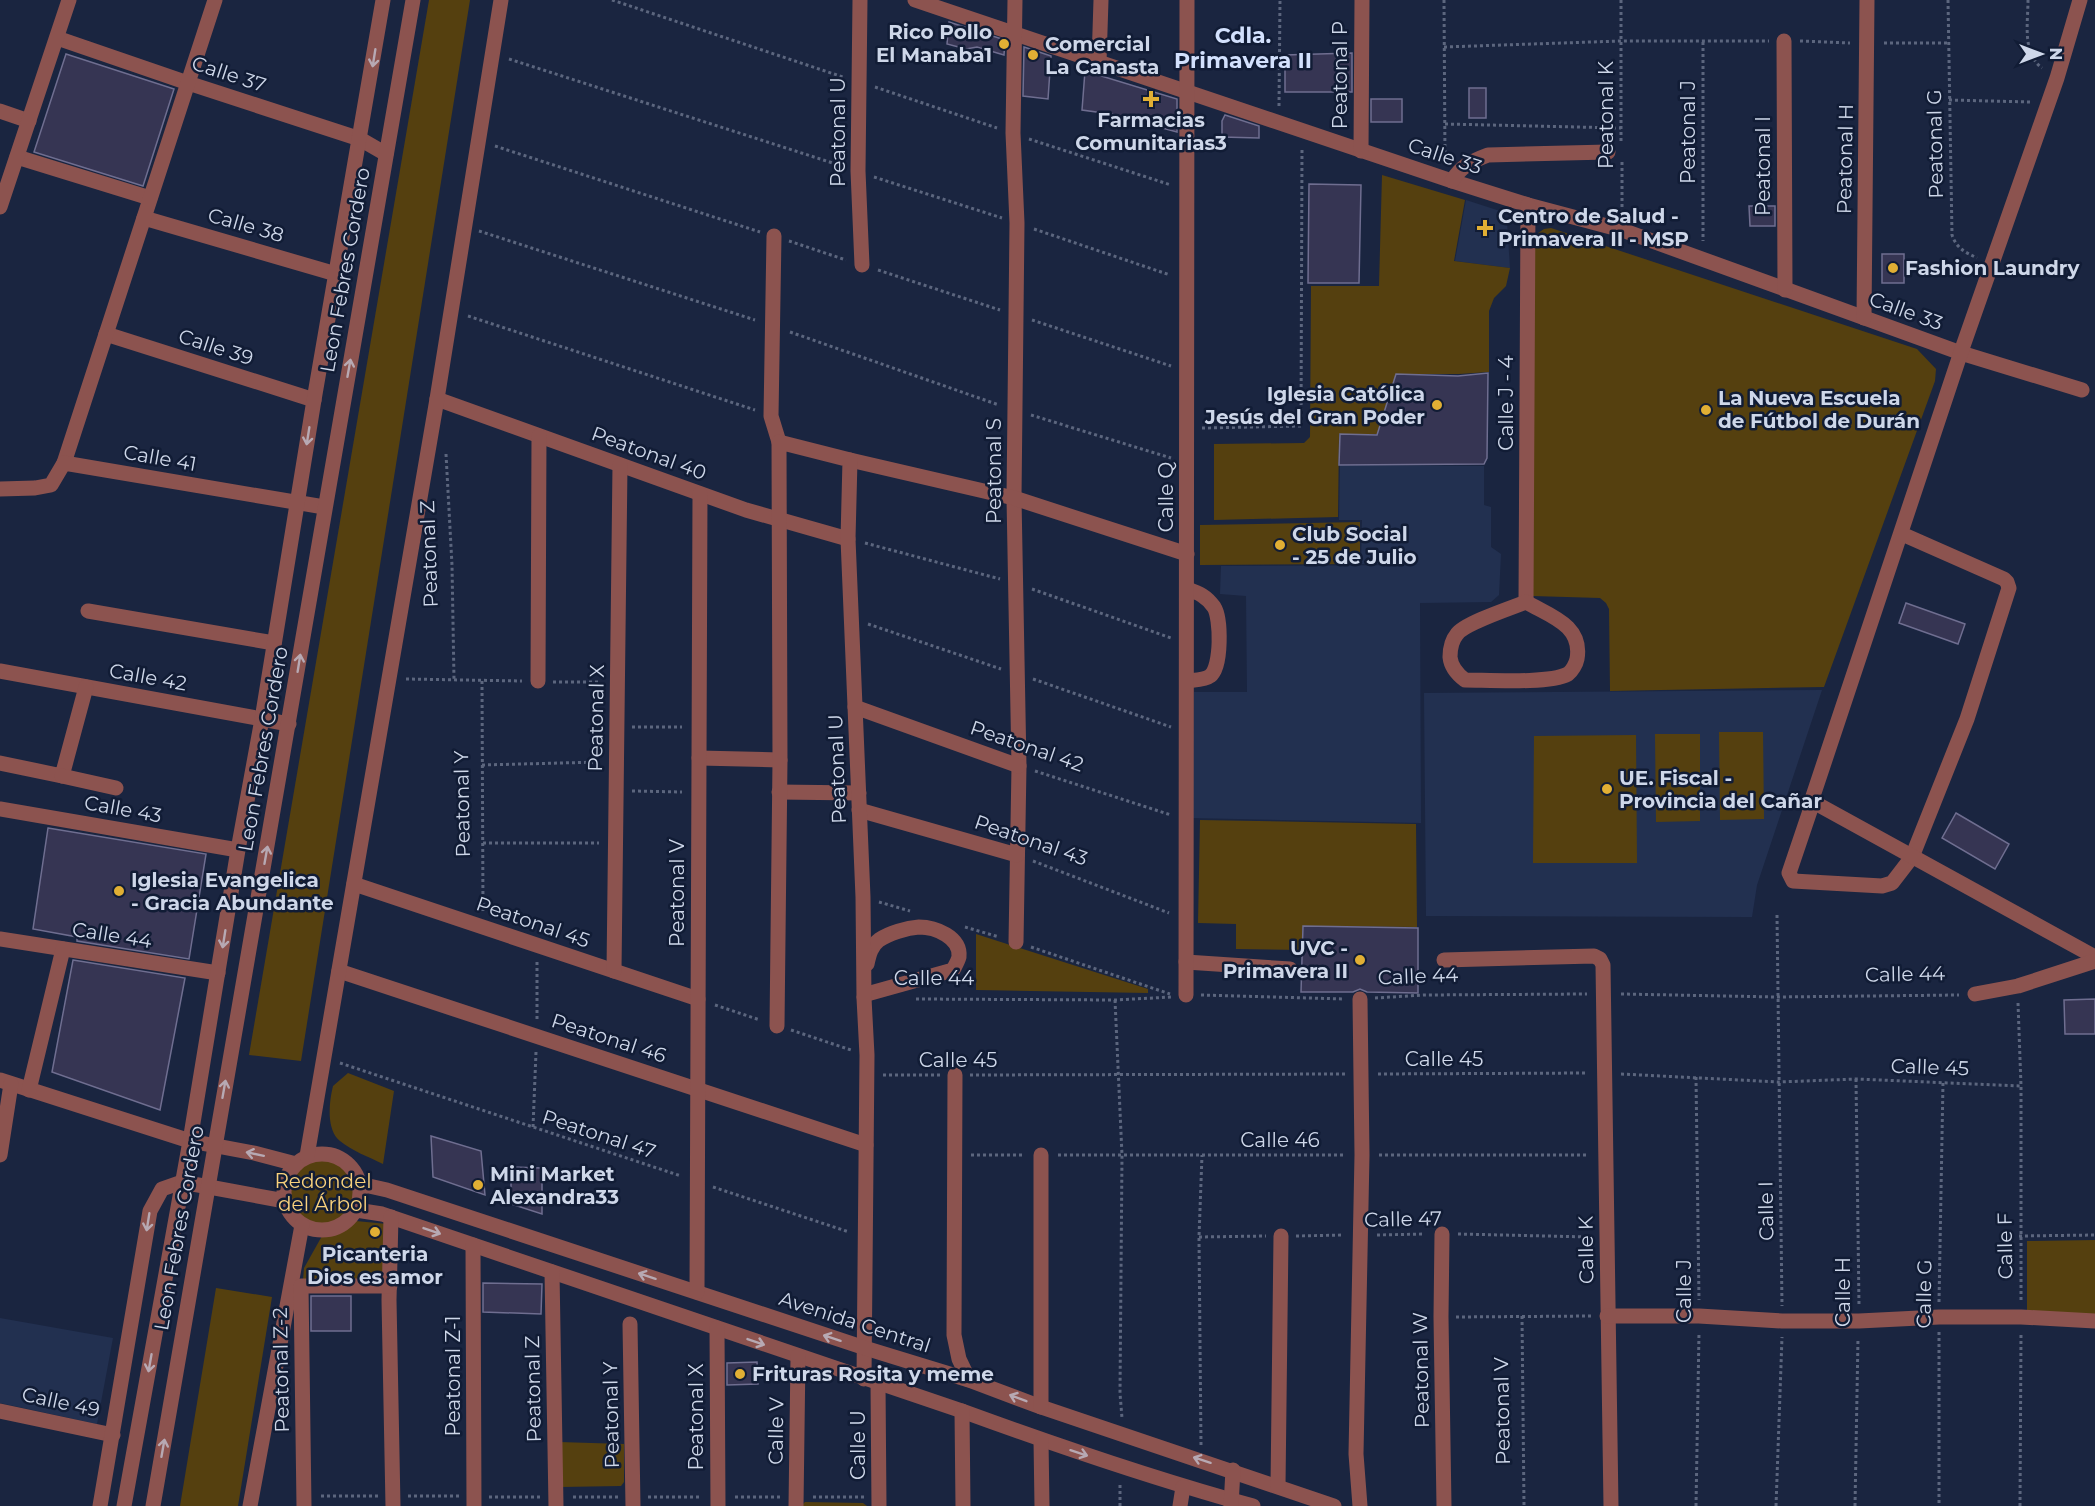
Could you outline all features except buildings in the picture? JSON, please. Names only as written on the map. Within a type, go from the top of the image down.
[{"type":"street","points":[[0,207],[69,0]]},
{"type":"street","points":[[0,489],[35,488],[51,484],[64,463],[215,0]]},
{"type":"street","name":"Leon Febres Cordero","points":[[124,1506],[190,1141],[383,0]]},
{"type":"street","name":"Leon Febres Cordero","points":[[153,1506],[413,0]]},
{"type":"street","points":[[0,1155],[6,1082],[190,1141],[301,1160],[320,1153],[334,1155],[346,1161],[355,1171],[360,1184],[356,1210],[347,1221],[335,1228],[320,1230],[302,1225],[285,1201],[286,1181],[301,1160],[324,1058],[431,436],[501,0]]},
{"type":"street","name":"Peatonal U","points":[[860,0],[858,171],[862,265]]},
{"type":"street","name":"Calle 33","points":[[915,0],[1448,180],[1528,205],[1622,230],[1961,353],[2082,390]]},
{"type":"street","name":"Peatonal S","points":[[1015,0],[1013,134],[1017,223],[1014,498],[1019,766],[1016,942]]},
{"type":"street","points":[[1099,62],[1101,0]]},
{"type":"street","name":"Calle Q","points":[[1186,995],[1187,0]]},
{"type":"street","name":"Peatonal P","points":[[1361,151],[1362,0]]},
{"type":"street","name":"Peatonal H","points":[[1864,318],[1867,0]]},
{"type":"street","points":[[1902,534],[2004,579],[2009,588],[1967,719],[1912,856],[1892,883],[1882,886],[1793,880],[1789,873],[1814,799],[1813,796],[1961,353],[2057,78],[2080,0]]},
{"type":"street","name":"Calle 37","points":[[57,38],[360,139],[386,154]]},
{"type":"street","name":"Peatonal I","points":[[1784,41],[1785,290]]},
{"type":"street","points":[[0,111],[29,121]]},
{"type":"street","points":[[1448,180],[1472,160],[1488,155],[1615,151]]},
{"type":"street","points":[[17,157],[150,198]]},
{"type":"street","name":"Calle J - 4","points":[[1526,602],[1528,205]]},
{"type":"street","name":"Calle 38","points":[[144,218],[336,274]]},
{"type":"street","points":[[774,236],[771,416],[779,442],[780,792],[777,1026]]},
{"type":"street","name":"Calle 39","points":[[106,334],[314,400]]},
{"type":"street","name":"Peatonal 40","points":[[437,399],[778,521],[848,539]]},
{"type":"street","points":[[538,681],[539,436]]},
{"type":"street","points":[[779,442],[1014,498],[1187,554]]},
{"type":"street","name":"Peatonal U","points":[[850,460],[848,539],[865,995]]},
{"type":"street","name":"Calle 41","points":[[64,463],[324,507]]},
{"type":"street","name":"Peatonal X","points":[[614,971],[620,465]]},
{"type":"street","name":"Peatonal V","points":[[697,1293],[700,494]]},
{"type":"street","points":[[1187,589],[1203,595],[1215,609],[1219,630],[1216,670],[1209,677],[1187,681]]},
{"type":"street","points":[[1526,602],[1568,626],[1575,633],[1579,650],[1576,664],[1568,674],[1540,680],[1465,680],[1457,674],[1450,660],[1450,648],[1457,633],[1526,602]]},
{"type":"street","points":[[88,611],[274,643]]},
{"type":"street","name":"Calle 42","points":[[0,671],[289,724]]},
{"type":"street","points":[[62,776],[86,687]]},
{"type":"street","name":"Peatonal 42","points":[[855,707],[1019,766]]},
{"type":"street","points":[[699,758],[780,760]]},
{"type":"street","points":[[0,763],[116,788]]},
{"type":"street","points":[[780,792],[859,794]]},
{"type":"street","points":[[1814,799],[1817,804],[2095,959]]},
{"type":"street","name":"Calle 43","points":[[0,809],[238,850]]},
{"type":"street","name":"Peatonal 43","points":[[859,810],[1017,855]]},
{"type":"street","name":"Peatonal 45","points":[[354,884],[698,999]]},
{"type":"street","points":[[919,927],[951,937],[957,945],[959,957],[953,970],[865,995],[869,951],[878,940],[897,932],[919,927]]},
{"type":"street","name":"Calle 44","points":[[0,939],[218,973]]},
{"type":"street","points":[[29,1090],[63,949]]},
{"type":"street","name":"Calle K","points":[[1444,960],[1594,956],[1600,959],[1603,965],[1611,1506]]},
{"type":"street","points":[[1975,994],[2018,986],[2095,959]]},
{"type":"street","points":[[1186,962],[1290,969]]},
{"type":"street","name":"Peatonal 46","points":[[339,971],[866,1145]]},
{"type":"street","name":"Calle U","points":[[865,995],[865,1348],[871,1381],[879,1501]]},
{"type":"street","points":[[1360,999],[1362,1155],[1356,1454],[1360,1506]]},
{"type":"street","points":[[955,1075],[954,1335],[959,1359],[969,1380]]},
{"type":"street","points":[[1041,1155],[1041,1407]]},
{"type":"street","points":[[100,1506],[150,1211],[162,1189],[182,1182],[285,1201]]},
{"type":"street","name":"Avenida Central","points":[[360,1184],[387,1190],[865,1348],[969,1380],[1041,1407],[1334,1506]]},
{"type":"street","points":[[356,1210],[391,1217],[1041,1440],[1231,1503],[1253,1506]]},
{"type":"street","points":[[391,1217],[393,1501]]},
{"type":"street","points":[[250,1506],[302,1225]]},
{"type":"street","name":"Peatonal W","points":[[1442,1233],[1444,1506]]},
{"type":"street","points":[[1278,1486],[1281,1236]]},
{"type":"street","name":"Peatonal Z-1","points":[[473,1245],[474,1501]]},
{"type":"street","name":"Peatonal Z","points":[[552,1272],[556,1502]]},
{"type":"street","name":"Peatonal Z-2","points":[[304,1501],[302,1286],[390,1286]]},
{"type":"street","points":[[1607,1316],[1699,1316],[1782,1321],[2021,1317],[2095,1321]]},
{"type":"street","name":"Peatonal Y","points":[[630,1324],[633,1501]]},
{"type":"street","name":"Peatonal X","points":[[717,1328],[718,1501]]},
{"type":"street","name":"Calle V","points":[[796,1501],[798,1356]]},
{"type":"street","points":[[121,1385],[145,1390]]},
{"type":"street","name":"Calle 49","points":[[0,1411],[113,1435]]},
{"type":"street","points":[[962,1411],[963,1506]]},
{"type":"street","points":[[1041,1440],[1042,1506]]},
{"type":"street","points":[[1231,1503],[1233,1470]]},
{"type":"street","points":[[106,1471],[129,1476]]},
{"type":"street","points":[[1180,1506],[1183,1487]]},
{"type":"path","points":[[612,0],[1187,190]]},
{"type":"path","points":[[1278,123],[1280,0]]},
{"type":"path","points":[[1444,0],[1448,180]]},
{"type":"path","name":"Peatonal K","points":[[1615,151],[1621,128],[1621,0]]},
{"type":"path","name":"Peatonal G","points":[[1948,0],[1952,235],[1961,251],[1992,264]]},
{"type":"path","points":[[2028,0],[2029,52],[2035,63],[2057,78]]},
{"type":"path","points":[[1444,47],[1621,41],[1948,43]]},
{"type":"path","name":"Peatonal J","points":[[1703,42],[1703,259]]},
{"type":"path","points":[[1949,100],[2048,102]]},
{"type":"path","points":[[1445,124],[1621,128]]},
{"type":"path","points":[[1187,428],[1301,426],[1302,131]]},
{"type":"path","points":[[479,141],[1187,371]]},
{"type":"path","name":"Peatonal K","points":[[1622,162],[1622,230]]},
{"type":"path","points":[[465,226],[772,326],[1015,411],[1187,463]]},
{"type":"path","points":[[451,310],[771,416]]},
{"type":"path","name":"Peatonal Z","points":[[431,436],[445,443],[452,565],[454,680]]},
{"type":"path","points":[[389,679],[618,682]]},
{"type":"path","name":"Peatonal Y","points":[[482,681],[484,927]]},
{"type":"path","points":[[617,727],[699,728]]},
{"type":"path","points":[[482,765],[617,762]]},
{"type":"path","name":"Peatonal 42","points":[[1019,766],[1187,820]]},
{"type":"path","points":[[616,791],[699,792]]},
{"type":"path","points":[[483,843],[616,843]]},
{"type":"path","name":"Peatonal 43","points":[[1017,855],[1187,919]]},
{"type":"path","name":"Calle I","points":[[1776,1506],[1782,1321],[1778,915]]},
{"type":"path","name":"Calle F","points":[[2018,986],[2021,1086],[2020,1506]]},
{"type":"path","name":"Calle 44","points":[[912,999],[1115,1000],[1186,995],[1360,999],[1424,995],[1604,994],[1778,997],[1975,994]]},
{"type":"path","points":[[1115,1000],[1122,1155],[1120,1393],[1124,1434]]},
{"type":"path","name":"Peatonal 47","points":[[324,1058],[865,1238]]},
{"type":"path","name":"Calle 45","points":[[866,1075],[1605,1073],[1779,1082],[1856,1079],[2021,1086]]},
{"type":"path","name":"Calle J","points":[[1696,1077],[1699,1316],[1696,1506]]},
{"type":"path","name":"Calle H","points":[[1855,1506],[1859,1321],[1856,1079]]},
{"type":"path","name":"Calle G","points":[[1939,1506],[1943,1082]]},
{"type":"path","name":"Calle 46","points":[[955,1155],[1606,1155]]},
{"type":"path","points":[[1201,1460],[1199,1237],[1202,1155]]},
{"type":"path","name":"Calle 47","points":[[1199,1237],[1442,1233],[1606,1238]]},
{"type":"path","points":[[2019,1236],[2095,1235]]},
{"type":"path","name":"Peatonal V","points":[[1522,1316],[1524,1506]]},
{"type":"path","points":[[1441,1317],[1607,1316]]},
{"type":"path","points":[[1120,1466],[1120,1506]]},
{"type":"path","points":[[304,1501],[879,1501]]},
{"type":"shaded area","name":"Centro de Salud - Primavera II - MSP","points":[[1466,200],[1500,211],[1507,221],[1510,268],[1455,261]]},
{"type":"shaded area","points":[[1340,465],[1484,466],[1484,505],[1491,507],[1491,547],[1501,554],[1499,595],[1491,602],[1420,603],[1421,823],[1191,818],[1194,692],[1247,692],[1246,596],[1220,594],[1221,566],[1420,565],[1361,564],[1362,520],[1339,520]]},
{"type":"shaded area","name":"UE. Fiscal - Provincia del Cañar","points":[[1822,690],[1757,885],[1752,917],[1426,916],[1424,693]]},
{"type":"shaded area","points":[[0,1318],[113,1338],[97,1424],[0,1403]]},
{"type":"green space","points":[[429,0],[470,0],[301,1061],[249,1055]]},
{"type":"green space","points":[[1382,175],[1465,200],[1454,261],[1510,268],[1506,286],[1494,298],[1489,311],[1489,372],[1396,374],[1377,434],[1339,434],[1338,517],[1214,520],[1214,444],[1304,443],[1310,437],[1311,286],[1379,286]]},
{"type":"green space","points":[[1551,228],[1917,349],[1936,369],[1935,381],[1824,687],[1610,691],[1609,609],[1606,603],[1600,598],[1532,596],[1531,238],[1544,229]]},
{"type":"green space","name":"Club Social - 25 de Julio","points":[[1360,522],[1360,564],[1200,565],[1200,525]]},
{"type":"green space","points":[[1719,732],[1763,732],[1764,819],[1720,820]]},
{"type":"green space","points":[[1655,734],[1700,734],[1700,821],[1656,822]]},
{"type":"green space","points":[[1636,735],[1637,863],[1533,863],[1534,736]]},
{"type":"green space","points":[[1200,820],[1416,824],[1417,927],[1303,926],[1301,950],[1236,949],[1236,924],[1198,923]]},
{"type":"green space","points":[[976,934],[1148,989],[1148,993],[976,990]]},
{"type":"green space","points":[[348,1073],[394,1091],[383,1164],[345,1145],[332,1130],[330,1100],[333,1086]]},
{"type":"green space","name":"Redondel del Árbol","points":[[323,1158],[336,1161],[347,1168],[354,1179],[357,1192],[354,1205],[347,1216],[336,1223],[323,1226],[310,1223],[299,1216],[292,1205],[289,1192],[292,1179],[299,1168],[310,1161]]},
{"type":"green space","points":[[356,1221],[387,1224],[384,1281],[303,1280],[304,1268],[322,1236],[337,1234]]},
{"type":"green space","points":[[2095,1240],[2095,1314],[2027,1315],[2027,1241]]},
{"type":"green space","points":[[216,1288],[272,1297],[238,1506],[180,1506]]},
{"type":"green space","points":[[559,1442],[624,1444],[624,1482],[621,1486],[561,1487]]},
{"type":"green space","points":[[805,1502],[863,1503],[867,1506],[801,1506]]},
{"type":"place","name":"Rico Pollo El Manaba1","points":[[1004,44]]},
{"type":"place","name":"Comercial La Canasta","points":[[1033,55]]},
{"type":"place","name":"Farmacias Comunitarias3","points":[[1151,99]]},
{"type":"place","name":"Centro de Salud - Primavera II - MSP","points":[[1485,228]]},
{"type":"place","name":"Fashion Laundry","points":[[1893,268]]},
{"type":"place","name":"Iglesia Católica Jesús del Gran Poder","points":[[1437,405]]},
{"type":"place","name":"La Nueva Escuela de Fútbol de Durán","points":[[1706,410]]},
{"type":"place","name":"Club Social - 25 de Julio","points":[[1280,545]]},
{"type":"place","name":"UE. Fiscal - Provincia del Cañar","points":[[1607,789]]},
{"type":"place","name":"Iglesia Evangelica - Gracia Abundante","points":[[119,891]]},
{"type":"place","name":"UVC - Primavera II","points":[[1360,960]]},
{"type":"place","name":"Mini Market Alexandra33","points":[[478,1185]]},
{"type":"place","name":"Picanteria Dios es amor","points":[[375,1232]]},
{"type":"place","name":"Frituras Rosita y meme","points":[[740,1374]]},
{"type":"district","name":"Cdla. Primavera II","points":[[1243,48]]}]
